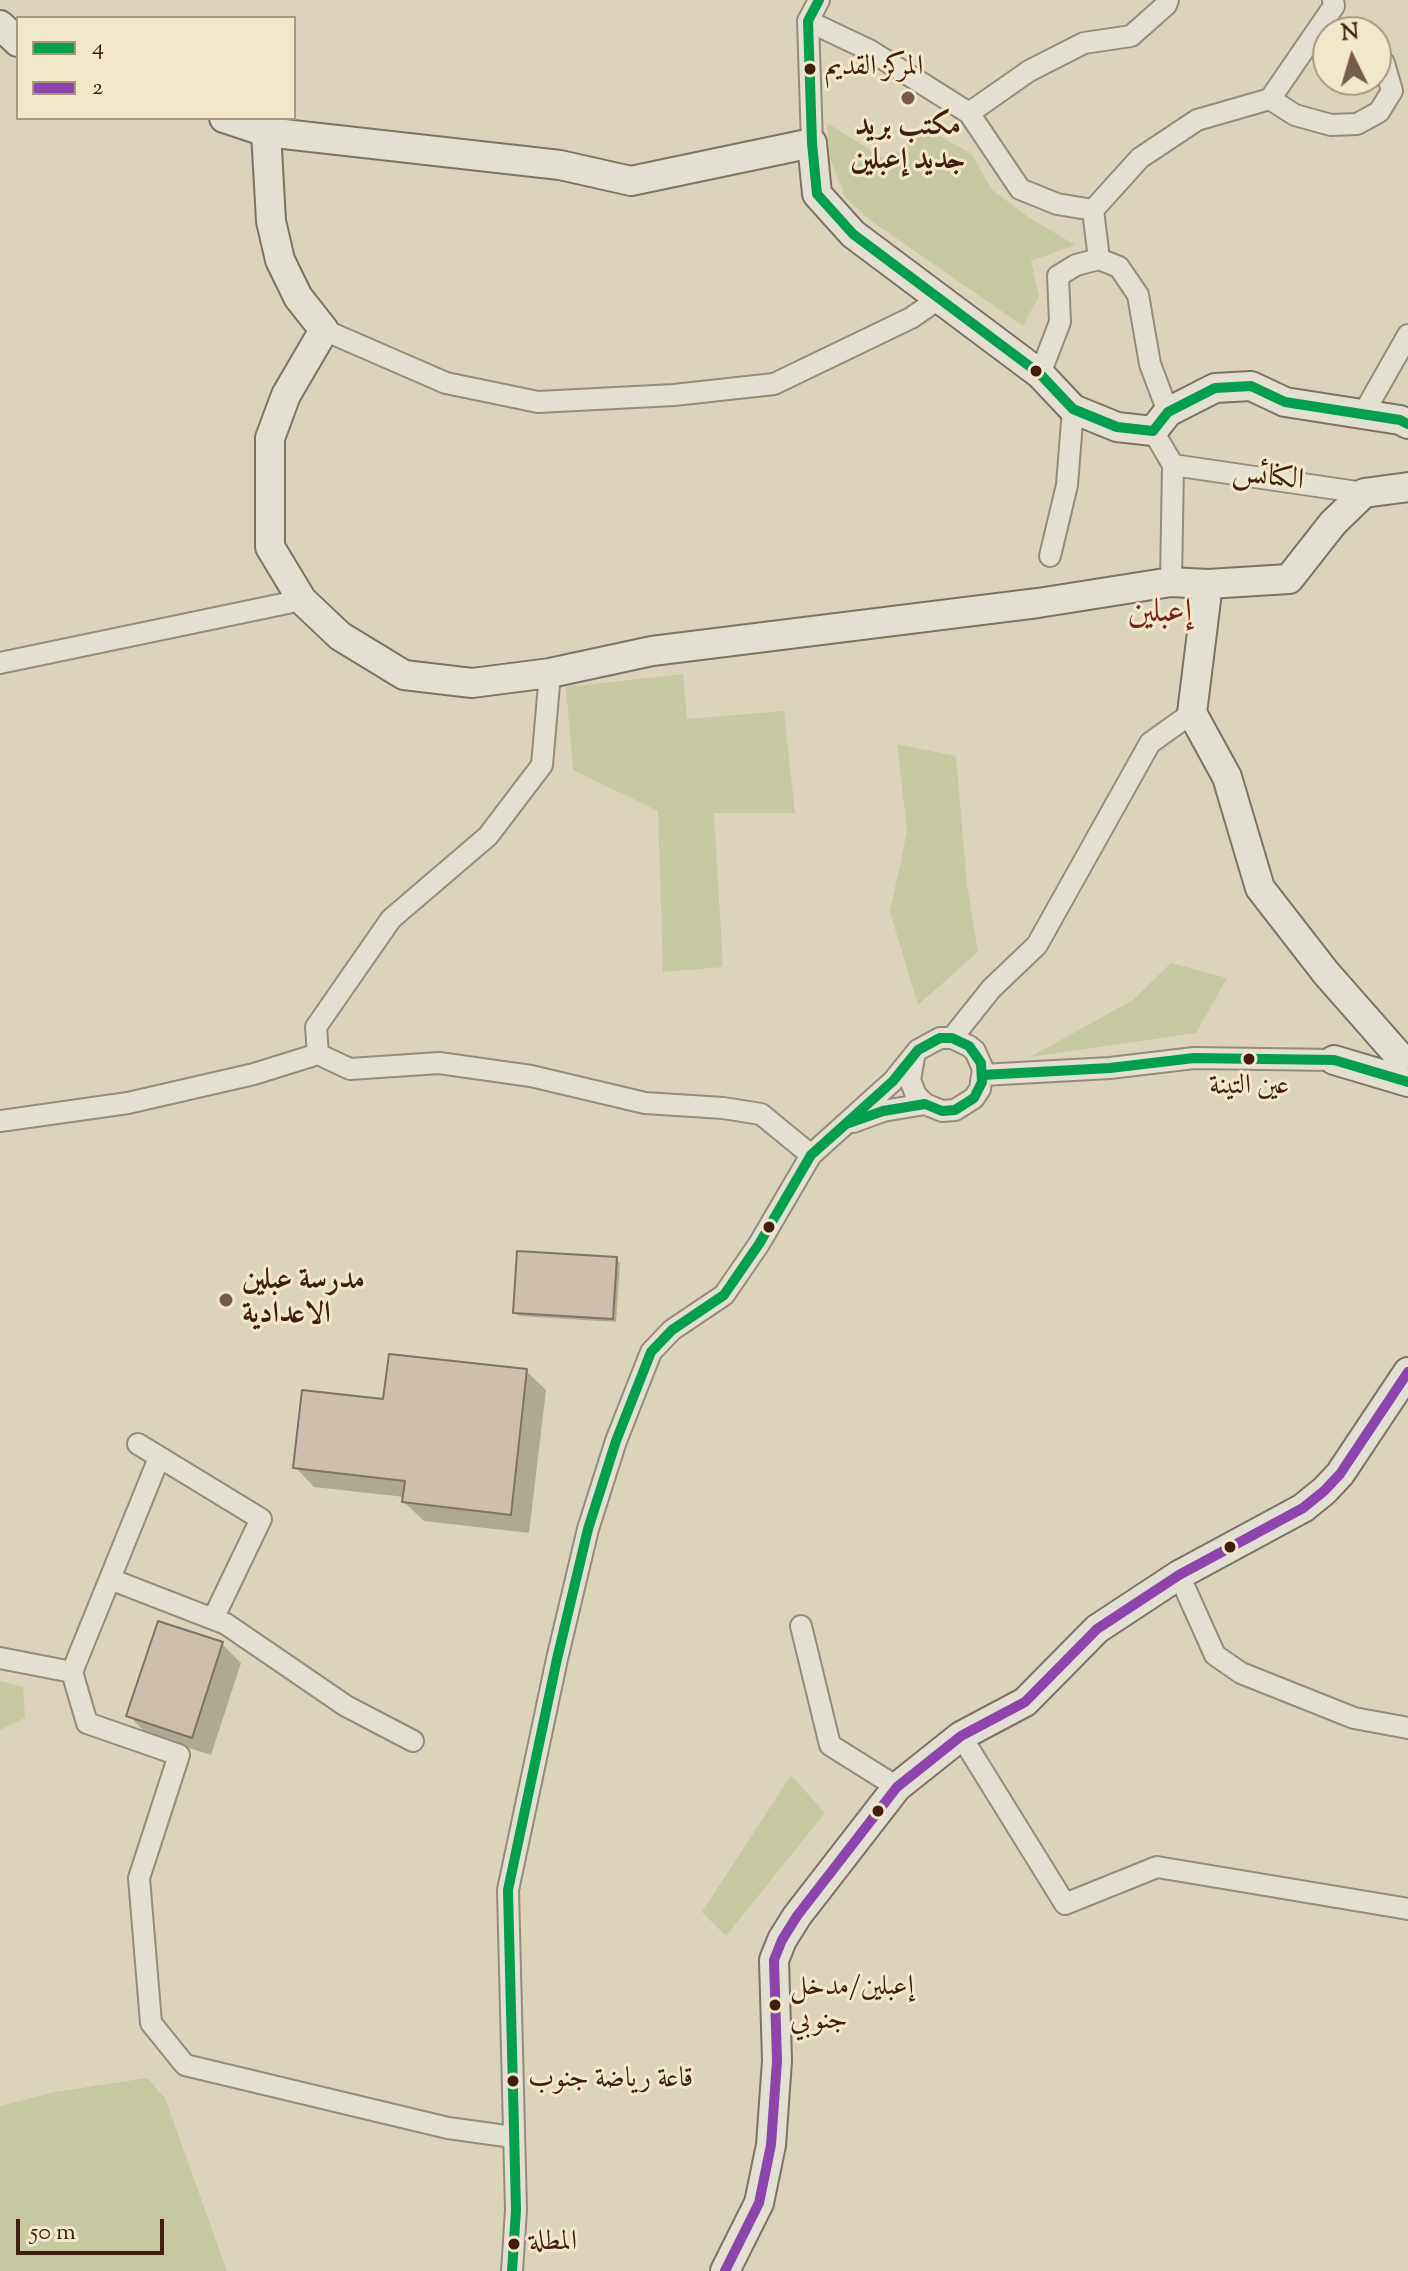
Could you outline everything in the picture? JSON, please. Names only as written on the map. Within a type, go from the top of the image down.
[{"type":"street","points":[[819,0],[808,21],[817,194],[853,234],[1040,374],[1073,409],[1117,427],[1161,422],[1215,388],[1251,386],[1285,402],[1400,420],[1408,424]]},
{"type":"street","points":[[969,113],[1029,71],[1084,43],[1131,36],[1168,0]]},
{"type":"street","points":[[1099,259],[1093,210],[1140,158],[1197,120],[1270,99],[1334,6],[1333,0]]},
{"type":"street","points":[[808,21],[869,50],[969,113],[1020,189],[1057,204],[1093,210]]},
{"type":"street","points":[[0,25],[16,40]]},
{"type":"street","points":[[1270,99],[1295,115],[1331,125],[1357,124],[1379,112],[1389,96]]},
{"type":"street","points":[[230,120],[266,132],[560,165],[631,181],[812,143]]},
{"type":"street","points":[[266,132],[271,221],[280,260],[298,297],[324,330],[446,383],[538,402],[659,396],[774,384],[911,318],[940,298]]},
{"type":"street","points":[[1040,374],[1060,322],[1058,276],[1076,265],[1099,259],[1119,267],[1138,295],[1161,422],[1173,465],[1171,582]]},
{"type":"street","points":[[324,330],[286,395],[270,438],[270,547],[302,600],[340,636],[404,675],[472,683],[550,673],[652,651],[1038,603],[1171,582],[1208,584],[1289,579],[1333,523],[1364,493],[1408,487]]},
{"type":"street","points":[[1362,416],[1408,335]]},
{"type":"street","points":[[1050,556],[1067,485],[1073,409]]},
{"type":"street","name":"الكنائس","points":[[1173,465],[1364,493]]},
{"type":"street","points":[[1208,584],[1192,713],[1227,777],[1260,888],[1326,973],[1405,1065]]},
{"type":"street","points":[[0,663],[302,600]]},
{"type":"street","points":[[318,1054],[316,1027],[391,919],[488,836],[542,765],[550,673]]},
{"type":"street","points":[[952,1038],[991,989],[1037,945],[1150,743],[1192,713]]},
{"type":"street","points":[[512,2271],[516,2210],[508,1890],[588,1529],[616,1441],[651,1352],[672,1330],[724,1295],[759,1244],[811,1155],[893,1081],[914,1057],[928,1042],[952,1038],[975,1051],[981,1063],[980,1089],[964,1106],[942,1111],[925,1104],[916,1095],[910,1080],[914,1057]]},
{"type":"street","points":[[0,1121],[128,1103],[254,1074],[318,1054],[350,1069],[439,1063],[531,1076],[645,1103],[761,1114],[811,1155]]},
{"type":"street","points":[[982,1075],[1110,1068],[1194,1058],[1334,1060],[1405,1065]]},
{"type":"street","points":[[846,1124],[883,1111],[925,1104]]},
{"type":"street","points":[[725,2271],[759,2203],[771,2145],[777,2061],[773,1967],[776,1954],[797,1916],[897,1787],[961,1736],[1025,1702],[1097,1629],[1179,1575],[1303,1508],[1324,1491],[1340,1474],[1408,1372]]},
{"type":"street","points":[[138,1444],[261,1519],[213,1619]]},
{"type":"street","points":[[159,1458],[72,1672],[87,1723],[179,1755],[139,1878],[151,2023],[185,2065],[448,2128],[513,2137]]},
{"type":"street","points":[[1179,1575],[1215,1655],[1241,1673],[1354,1718],[1408,1728]]},
{"type":"street","points":[[110,1579],[226,1624],[346,1706],[413,1741]]},
{"type":"street","points":[[801,1626],[830,1745],[897,1787]]},
{"type":"street","points":[[0,1658],[72,1672]]},
{"type":"street","points":[[961,1736],[1065,1904],[1157,1867],[1408,1909]]},
{"type":"green space","points":[[827,123],[888,161],[924,127],[972,154],[992,190],[1075,245],[1031,261],[1039,296],[1023,326],[870,220],[846,198],[830,159]]},
{"type":"green space","points":[[683,674],[687,719],[784,711],[795,813],[714,813],[723,967],[663,972],[658,811],[573,770],[566,687]]},
{"type":"green space","points":[[897,744],[956,756],[967,884],[978,952],[918,1005],[890,912],[907,831]]},
{"type":"green space","points":[[1171,963],[1227,978],[1196,1033],[1030,1057],[1133,1000]]},
{"type":"green space","points":[[0,1681],[23,1687],[25,1718],[0,1730]]},
{"type":"green space","points":[[791,1775],[825,1813],[726,1936],[702,1912]]},
{"type":"green space","points":[[147,2078],[165,2098],[227,2271],[0,2271],[0,2106],[55,2092]]},
{"type":"building","points":[[517,1251],[617,1257],[613,1319],[513,1313]]},
{"type":"building","points":[[389,1354],[527,1369],[511,1515],[402,1502],[405,1481],[293,1468],[302,1390],[383,1399]]},
{"type":"building","points":[[158,1621],[223,1642],[192,1738],[126,1716]]},
{"type":"transit line","name":"4","points":[[819,0],[808,21],[817,194],[853,234],[1040,374],[1073,409],[1117,427],[1153,431]]},
{"type":"transit line","name":"4","points":[[1153,431],[1168,412],[1215,388],[1251,386],[1285,402],[1400,420],[1408,424]]},
{"type":"transit line","name":"4","points":[[940,1038],[952,1038],[969,1046],[981,1063],[982,1082],[974,1098],[955,1110],[942,1111],[925,1104],[883,1111],[846,1124],[811,1155],[893,1081],[918,1050],[940,1038]]},
{"type":"transit line","name":"4","points":[[982,1075],[1110,1068],[1194,1058],[1334,1060],[1408,1082]]},
{"type":"transit line","name":"4","points":[[557,1659],[588,1529],[616,1441],[651,1352],[672,1330],[724,1295],[759,1244],[811,1155]]},
{"type":"transit line","name":"2","points":[[725,2271],[759,2203],[771,2145],[777,2061],[774,1960],[797,1916],[897,1787],[961,1736],[1025,1702],[1097,1629],[1179,1575],[1303,1508],[1324,1491],[1340,1474],[1408,1372]]},
{"type":"transit line","name":"4","points":[[508,1890],[557,1659]]},
{"type":"transit line","name":"4","points":[[508,1890],[557,1659]]},
{"type":"transit line","name":"4","points":[[508,1890],[516,2210]]},
{"type":"transit line","name":"4","points":[[508,1890],[516,2210]]},
{"type":"transit line","name":"4","points":[[512,2271],[516,2210]]},
{"type":"place","name":"المركز القديم","points":[[810,69]]},
{"type":"place","name":"مكتب بريد جديد إعبلين","points":[[908,98]]},
{"type":"place","name":"عين التينة","points":[[1249,1059]]},
{"type":"place","name":"مدرسة عبلين الاعدادية","points":[[226,1300]]},
{"type":"place","name":"إعبلين/مدخل جنوبي","points":[[775,2005]]},
{"type":"place","name":"قاعة رياضة جنوب","points":[[513,2081]]},
{"type":"place","name":"المطلة","points":[[514,2244]]},
{"type":"district","name":"إعبلين","points":[[1160,615]]}]
